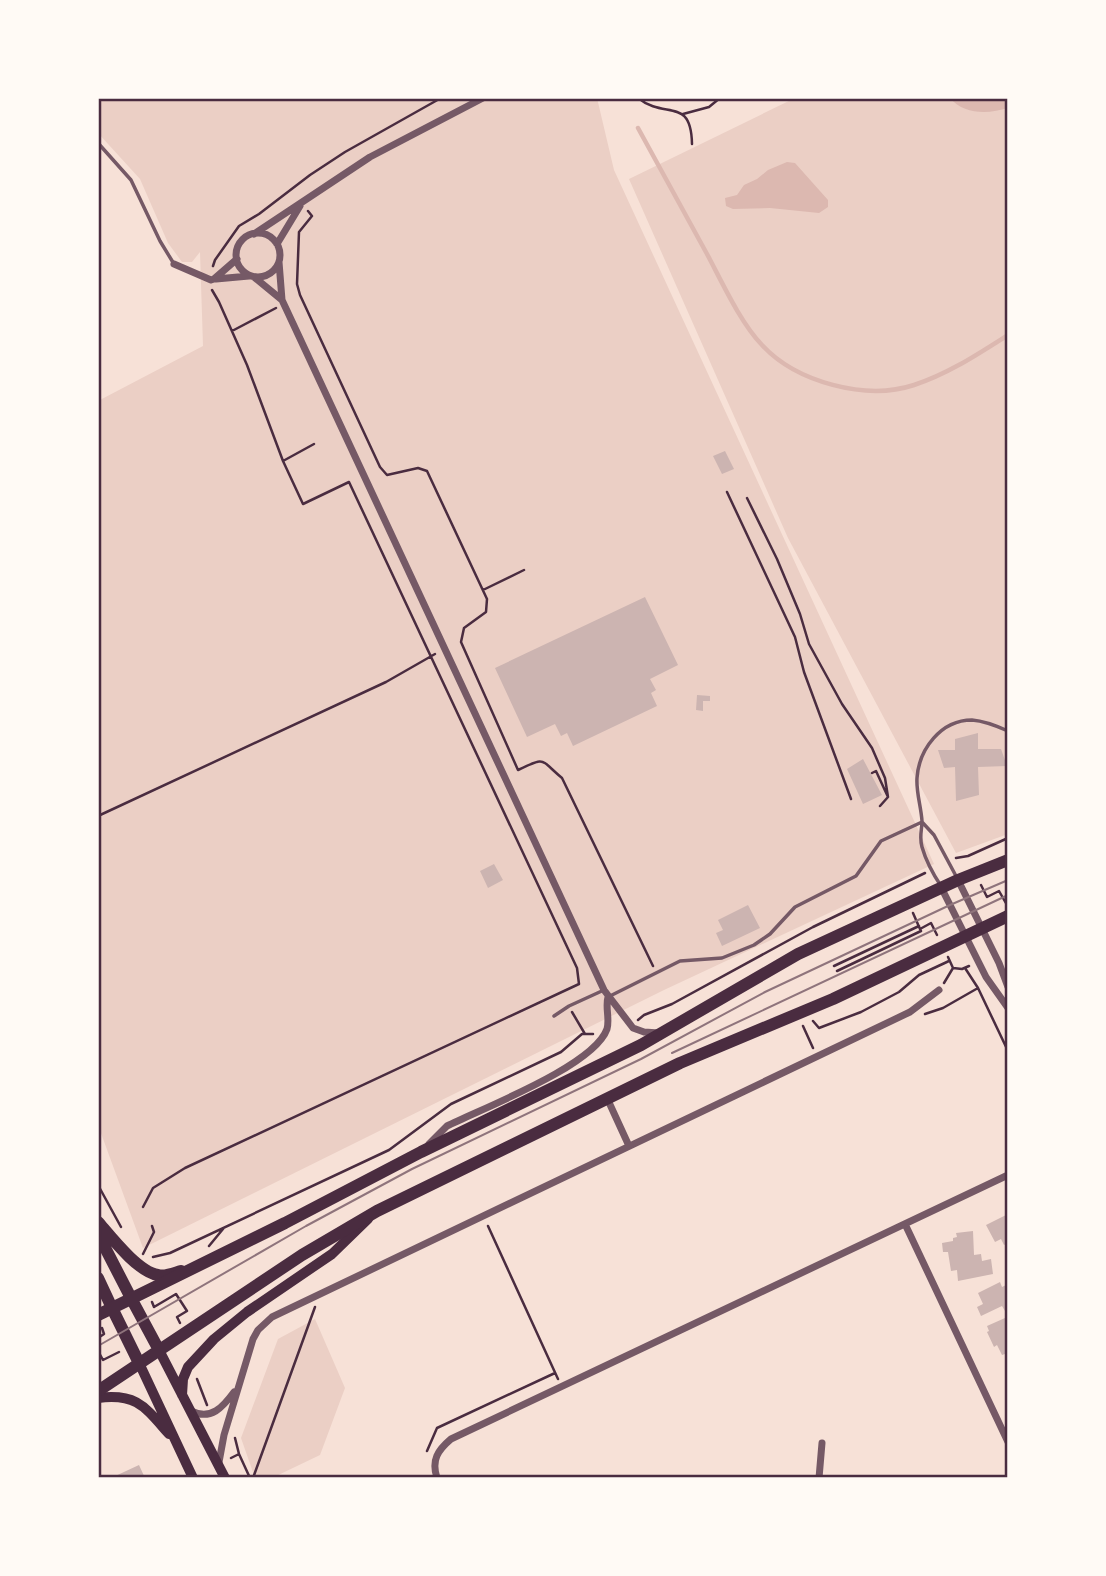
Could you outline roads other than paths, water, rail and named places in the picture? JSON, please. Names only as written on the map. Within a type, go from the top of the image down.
[{"type":"main road","points":[[98,1315],[665,1032],[799,954],[941,887],[1008,860]]},
{"type":"main road","points":[[98,1391],[302,1255],[377,1211],[680,1063],[833,999],[1008,916]]},
{"type":"main road","points":[[182,1395],[183,1380],[188,1367],[214,1339],[247,1312],[332,1254],[377,1211]]},
{"type":"main road","points":[[98,1222],[138,1265],[153,1273],[164,1275],[188,1269]]},
{"type":"main road","points":[[98,1234],[225,1478]]},
{"type":"main road","points":[[98,1278],[193,1478]]},
{"type":"main road","points":[[98,1398],[123,1397],[144,1405],[177,1444]]},
{"type":"street","points":[[283,302],[241,269],[237,259],[239,245],[245,238],[370,157],[482,98]]},
{"type":"street","points":[[277,244],[302,202]]},
{"type":"street","points":[[254,234],[270,237],[277,244],[283,302],[606,993],[629,1024],[638,1031],[665,1032]]},
{"type":"street","points":[[214,279],[237,259]]},
{"type":"street","points":[[174,264],[211,280],[268,275],[275,270],[279,262]]},
{"type":"street","points":[[958,880],[1008,987]]},
{"type":"street","points":[[941,887],[986,977],[1008,1008]]},
{"type":"street","points":[[219,1466],[221,1446],[238,1385],[258,1329],[282,1311],[911,1013],[939,990]]},
{"type":"street","points":[[421,1152],[447,1126],[573,1065],[596,1044],[608,1027],[606,993]]},
{"type":"street","points":[[607,1098],[629,1146]]},
{"type":"street","points":[[437,1478],[435,1460],[438,1450],[451,1438],[1008,1175]]},
{"type":"street","points":[[905,1224],[1008,1442]]},
{"type":"street","points":[[191,1411],[202,1415],[222,1408],[238,1385]]},
{"type":"street","points":[[819,1478],[822,1443]]},
{"type":"lane","points":[[98,143],[131,180],[160,242],[174,264]]},
{"type":"lane","points":[[941,887],[924,853],[919,836],[922,822],[917,775],[921,758],[940,731],[960,722],[984,722],[1008,731]]},
{"type":"lane","points":[[554,1016],[569,1006],[684,960],[719,959],[754,945],[770,934],[795,907],[856,876],[873,849],[884,839],[922,822]]},
{"type":"lane","points":[[922,822],[934,835],[958,880]]},
{"type":"waterway","points":[[638,128],[746,325],[762,345],[793,369],[833,385],[875,391],[895,389],[939,375],[1008,335]]},
{"type":"tram line","points":[[98,1346],[306,1226],[412,1169],[641,1059],[765,992],[1008,880]]},
{"type":"tram line","points":[[672,1053],[1008,895]]}]
